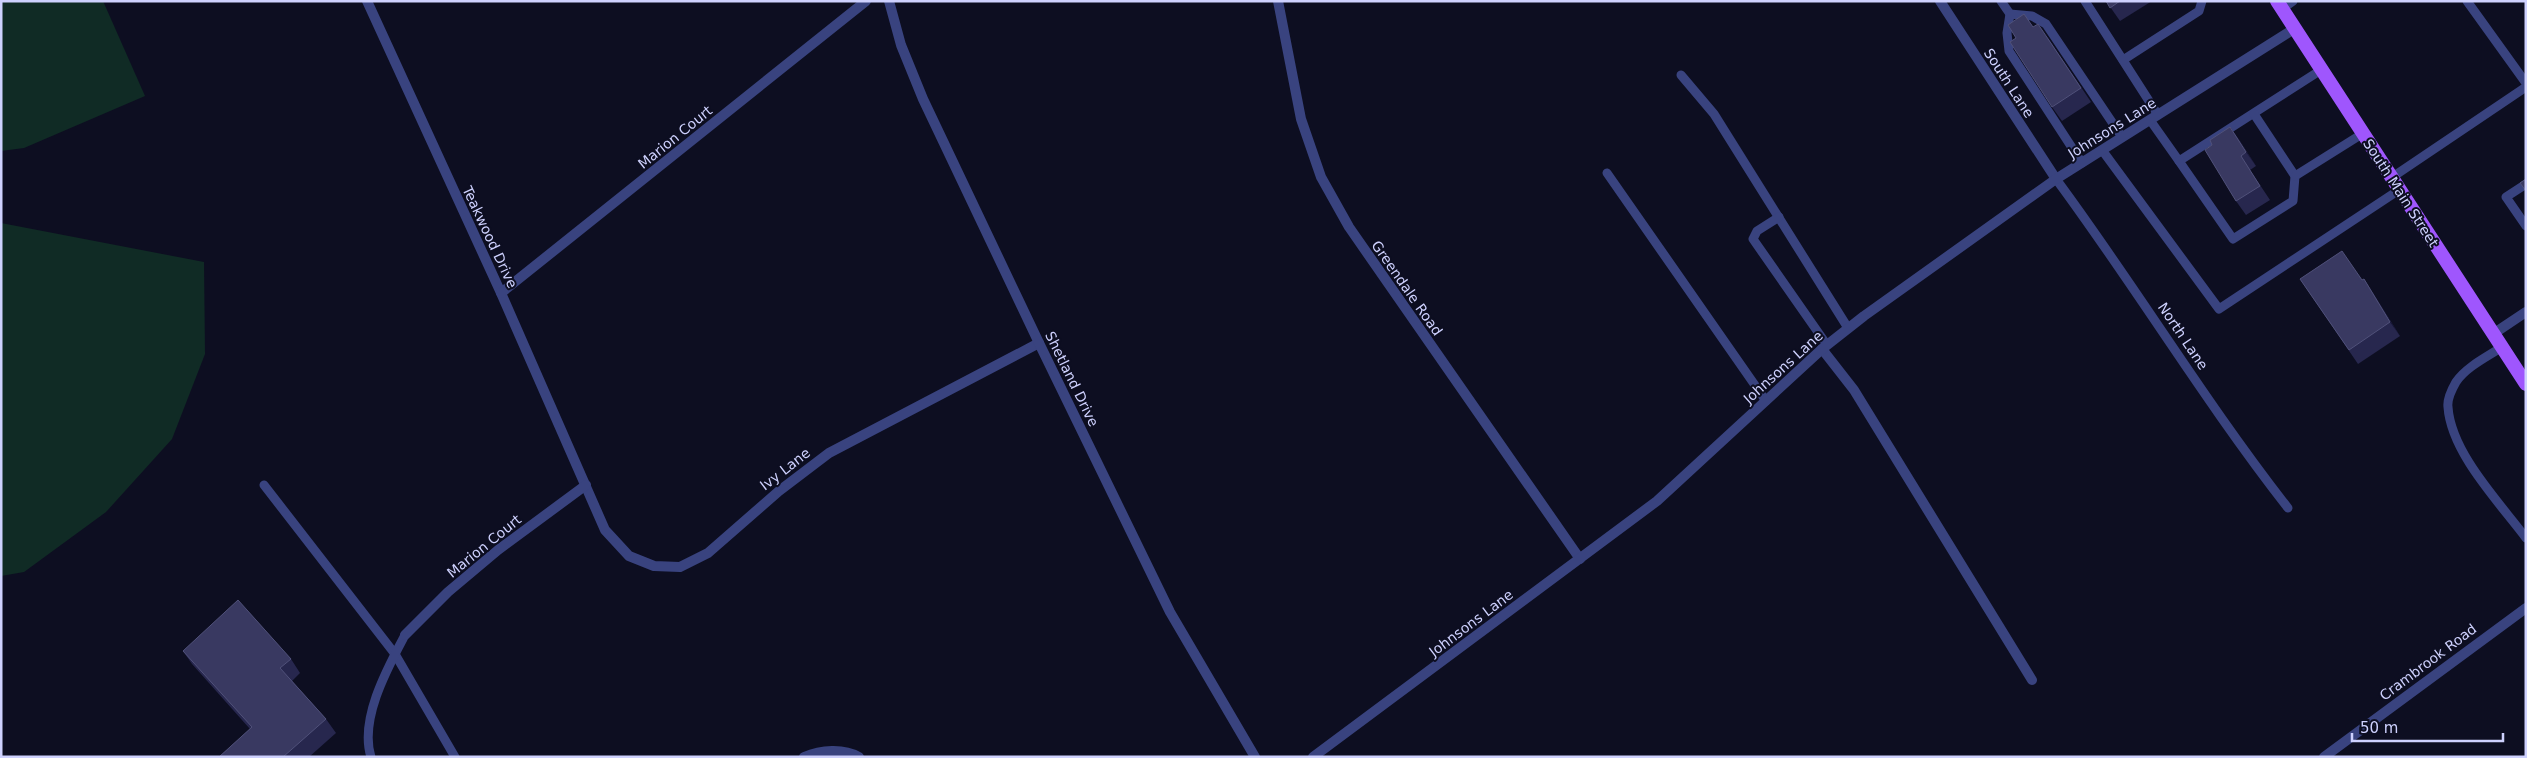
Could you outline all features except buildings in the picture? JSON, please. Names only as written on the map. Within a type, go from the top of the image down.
[{"type":"main road","name":"South Main Street","points":[[2284,4],[2294,29],[2526,384]]},
{"type":"street","name":"Teakwood Drive","points":[[366,1],[586,485]]},
{"type":"street","name":"Marion Court","points":[[500,293],[866,1]]},
{"type":"street","name":"Shetland Drive","points":[[888,1],[901,46],[923,99],[1039,343],[1170,612],[1255,757]]},
{"type":"street","name":"Greendale Road","points":[[1278,1],[1301,119],[1321,177],[1349,228],[1580,559]]},
{"type":"street","name":"South Lane","points":[[1940,1],[2056,179]]},
{"type":"street","name":"Johnsons Lane","points":[[1314,757],[1657,501],[1848,328],[2056,179],[2294,29]]},
{"type":"street","points":[[2493,334],[2526,312]]},
{"type":"street","name":"Ivy Lane","points":[[586,485],[605,530],[629,556],[654,566],[680,567],[708,553],[779,491],[829,453],[1039,343]]},
{"type":"street","points":[[1825,347],[1854,390],[2032,680]]},
{"type":"street","name":"Marion Court","points":[[405,635],[448,592],[498,550],[586,485]]},
{"type":"street","name":"Crambrook Road","points":[[2324,757],[2526,608]]},
{"type":"street","points":[[804,757],[817,752],[850,752],[859,757]]},
{"type":"lane","points":[[2001,1],[2010,14],[2007,33],[2009,51],[2082,162]]},
{"type":"lane","points":[[2085,1],[2123,60],[2179,162],[2233,239],[2293,200],[2296,176],[2254,114]]},
{"type":"lane","points":[[2123,60],[2199,11],[2202,1]]},
{"type":"lane","points":[[2467,1],[2526,83]]},
{"type":"lane","points":[[2010,14],[2032,16],[2046,24],[2122,137]]},
{"type":"lane","points":[[2179,162],[2321,70]]},
{"type":"lane","points":[[1681,74],[1714,114],[1848,328]]},
{"type":"lane","points":[[2391,178],[2526,87]]},
{"type":"lane","points":[[2296,176],[2362,134]]},
{"type":"lane","points":[[2102,150],[2219,309],[2399,190]]},
{"type":"lane","points":[[1607,173],[1766,401]]},
{"type":"lane","name":"North Lane","points":[[2056,179],[2102,240],[2241,448],[2288,508]]},
{"type":"lane","points":[[2526,184],[2506,197],[2526,226]]},
{"type":"lane","points":[[1779,217],[1757,231],[1753,239],[1825,347]]},
{"type":"lane","points":[[2502,347],[2466,372],[2457,381],[2448,406],[2453,428],[2462,449],[2526,538]]},
{"type":"lane","points":[[264,485],[395,654],[455,757]]},
{"type":"lane","points":[[371,757],[370,725],[381,681],[405,635]]},
{"type":"green space","points":[[1,1],[103,1],[145,96],[24,148],[1,151]]},
{"type":"green space","points":[[1,223],[204,262],[205,354],[172,439],[106,512],[24,572],[1,576]]}]
